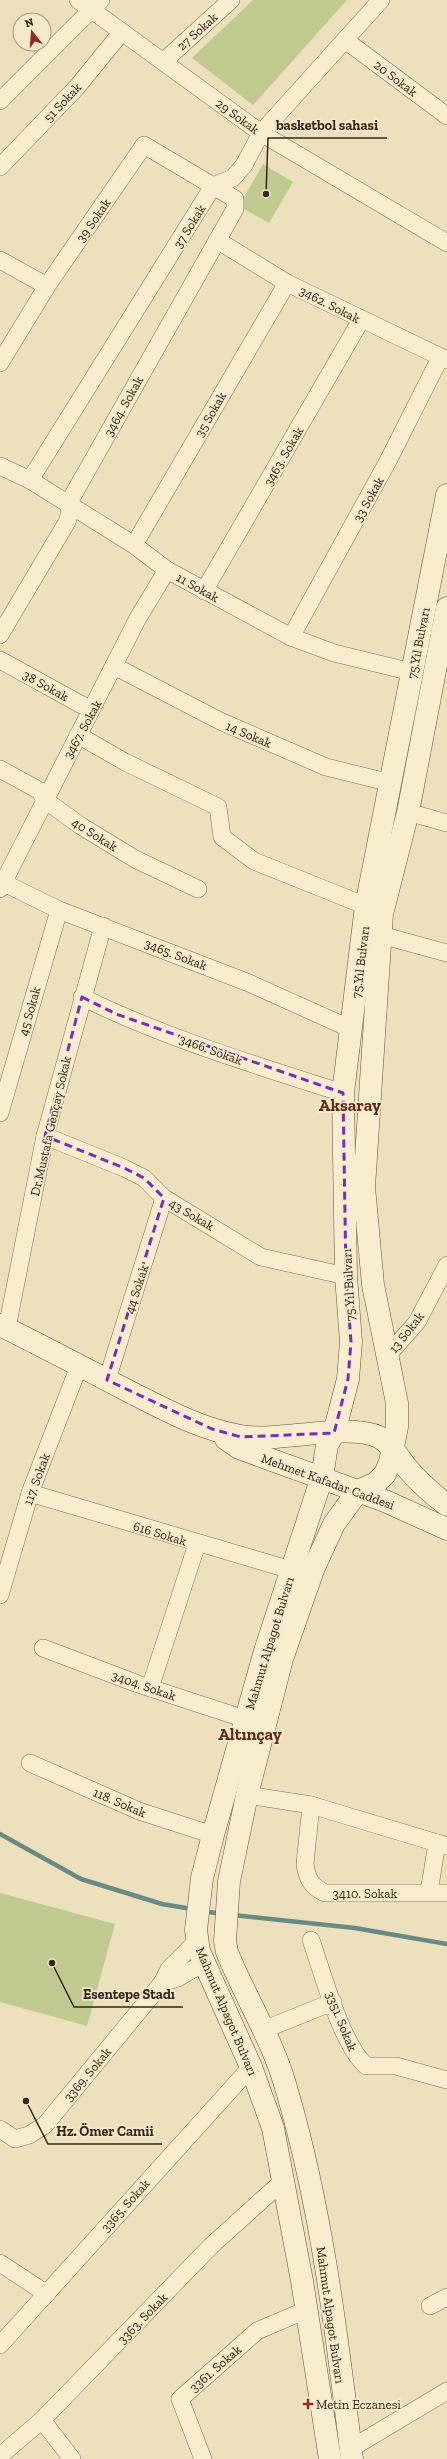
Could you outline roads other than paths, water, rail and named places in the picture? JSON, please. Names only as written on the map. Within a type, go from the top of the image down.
[{"type":"main road","name":"75.Yıl Bulvarı","points":[[334,1433],[348,1379],[351,1342],[346,1276],[343,1093],[366,906],[447,495]]},
{"type":"main road","name":"75.Yıl Bulvarı","points":[[393,1448],[397,1427],[396,1404],[373,1285],[364,1186],[382,914],[441,676],[447,608]]},
{"type":"main road","name":"Mehmet Kafadar Caddesi","points":[[4,1326],[167,1411],[212,1430],[242,1437],[350,1432],[379,1437],[393,1448],[406,1467],[433,1495],[447,1505]]},
{"type":"main road","name":"Mehmet Kafadar Caddesi","points":[[212,1430],[239,1448],[358,1491],[447,1529]]},
{"type":"main road","points":[[322,1478],[327,1445],[334,1433]]},
{"type":"main road","points":[[358,1491],[376,1483],[385,1474],[393,1448]]},
{"type":"main road","name":"Mahmut Alpagot Bulvarı","points":[[322,1478],[246,1719],[212,1835],[202,1878],[197,1936],[204,1963],[251,2067],[273,2128],[284,2180],[330,2459]]},
{"type":"main road","name":"Mahmut Alpagot Bulvarı","points":[[351,2454],[325,2265],[302,2149],[287,2089],[264,2030],[227,1952],[225,1934],[229,1881],[247,1795],[282,1659],[313,1570],[334,1524],[358,1491]]},
{"type":"street","name":"27 Sokak","points":[[164,61],[231,0]]},
{"type":"street","points":[[213,186],[233,178],[244,164],[261,133],[381,0]]},
{"type":"street","name":"29 Sokak","points":[[90,4],[121,33],[164,61],[261,133],[447,243]]},
{"type":"street","points":[[0,101],[90,4]]},
{"type":"street","name":"51 Sokak","points":[[0,167],[77,87],[121,33]]},
{"type":"street","name":"20 Sokak","points":[[346,40],[447,116]]},
{"type":"street","name":"39 Sokak","points":[[0,363],[47,286],[144,145],[213,186]]},
{"type":"street","name":"3464. Sokak","points":[[0,635],[67,522],[70,512],[68,504],[235,209],[235,199],[213,186]]},
{"type":"street","name":"37 Sokak","points":[[30,480],[213,186]]},
{"type":"street","name":"3462. Sokak","points":[[217,240],[287,283],[444,359]]},
{"type":"street","points":[[0,260],[47,286]]},
{"type":"street","name":"35 Sokak","points":[[134,546],[287,283]]},
{"type":"street","name":"3463. Sokak","points":[[204,591],[361,320]]},
{"type":"street","name":"33 Sokak","points":[[291,637],[444,359]]},
{"type":"street","name":"11 Sokak","points":[[2,472],[30,480],[134,546],[166,570],[291,637],[334,653],[412,672]]},
{"type":"street","name":"3467. Sokak","points":[[1,885],[151,594],[166,570]]},
{"type":"street","name":"38 Sokak","points":[[0,660],[91,710]]},
{"type":"street","name":"14 Sokak","points":[[114,666],[220,722],[326,767],[391,783]]},
{"type":"street","points":[[78,735],[125,762],[218,807],[222,837],[254,861],[366,906]]},
{"type":"street","name":"40 Sokak","points":[[0,769],[40,791],[45,800],[81,826],[135,859],[198,889]]},
{"type":"street","points":[[408,812],[447,823]]},
{"type":"street","name":"3465. Sokak","points":[[1,885],[59,910],[249,983],[351,1029]]},
{"type":"street","name":"45 Sokak","points":[[0,1113],[59,910]]},
{"type":"street","name":"Dr.Mustafa Gençay Sokak","points":[[4,1326],[45,1136],[82,997],[103,926]]},
{"type":"street","points":[[381,935],[447,953]]},
{"type":"street","name":"3466. Sokak","points":[[82,997],[116,1014],[258,1066],[343,1093]]},
{"type":"street","name":"43 Sokak","points":[[45,1136],[124,1168],[144,1178],[164,1198],[261,1256],[346,1276]]},
{"type":"street","name":"44 Sokak","points":[[107,1380],[164,1198]]},
{"type":"street","name":"13 Sokak","points":[[387,1356],[417,1322],[447,1265]]},
{"type":"street","name":"117. Sokak","points":[[0,1595],[30,1493],[79,1366]]},
{"type":"street","name":"616 Sokak","points":[[30,1493],[197,1544],[292,1570]]},
{"type":"street","points":[[150,1688],[197,1544]]},
{"type":"street","name":"3404. Sokak","points":[[43,1648],[150,1688],[246,1719]]},
{"type":"street","name":"118. Sokak","points":[[30,1763],[139,1811],[212,1835]]},
{"type":"street","points":[[247,1795],[311,1805],[442,1844],[428,1892]]},
{"type":"street","name":"3410. Sokak","points":[[311,1805],[305,1864],[310,1882],[315,1888],[325,1893],[447,1893]]},
{"type":"street","name":"3369. Sokak","points":[[0,2129],[15,2139],[29,2135],[45,2125],[162,1983],[169,1970],[197,1936]]},
{"type":"street","name":"3351. Sokak","points":[[311,1940],[333,2002],[357,2057],[366,2066],[396,2066],[447,2080]]},
{"type":"street","points":[[162,1983],[178,1978],[204,1963]]},
{"type":"street","points":[[264,2030],[333,2002]]},
{"type":"street","name":"3365. Sokak","points":[[0,2345],[251,2067]]},
{"type":"street","name":"3363. Sokak","points":[[0,2456],[42,2420],[211,2246],[284,2180]]},
{"type":"street","points":[[0,2263],[47,2294]]},
{"type":"street","points":[[430,2306],[447,2297]]},
{"type":"street","name":"3361. Sokak","points":[[203,2459],[180,2399],[257,2331],[306,2310]]},
{"type":"street","points":[[351,2454],[447,2391]]},
{"type":"street","points":[[42,2420],[72,2459]]},
{"type":"waterway","points":[[0,1834],[81,1879],[162,1904],[192,1909]]},
{"type":"waterway","points":[[203,1911],[222,1914]]},
{"type":"waterway","points":[[233,1915],[355,1928],[447,1944]]},
{"type":"place","name":"basketbol sahasi","points":[[266,194]]},
{"type":"place","name":"Esentepe Stadı","points":[[52,1963]]},
{"type":"place","name":"Hz. Ömer Camii","points":[[26,2101]]},
{"type":"place","name":"Metin Eczanesi","points":[[308,2404]]},
{"type":"district","name":"Aksaray","points":[[350,1105]]},
{"type":"district","name":"Altınçay","points":[[250,1734]]}]
